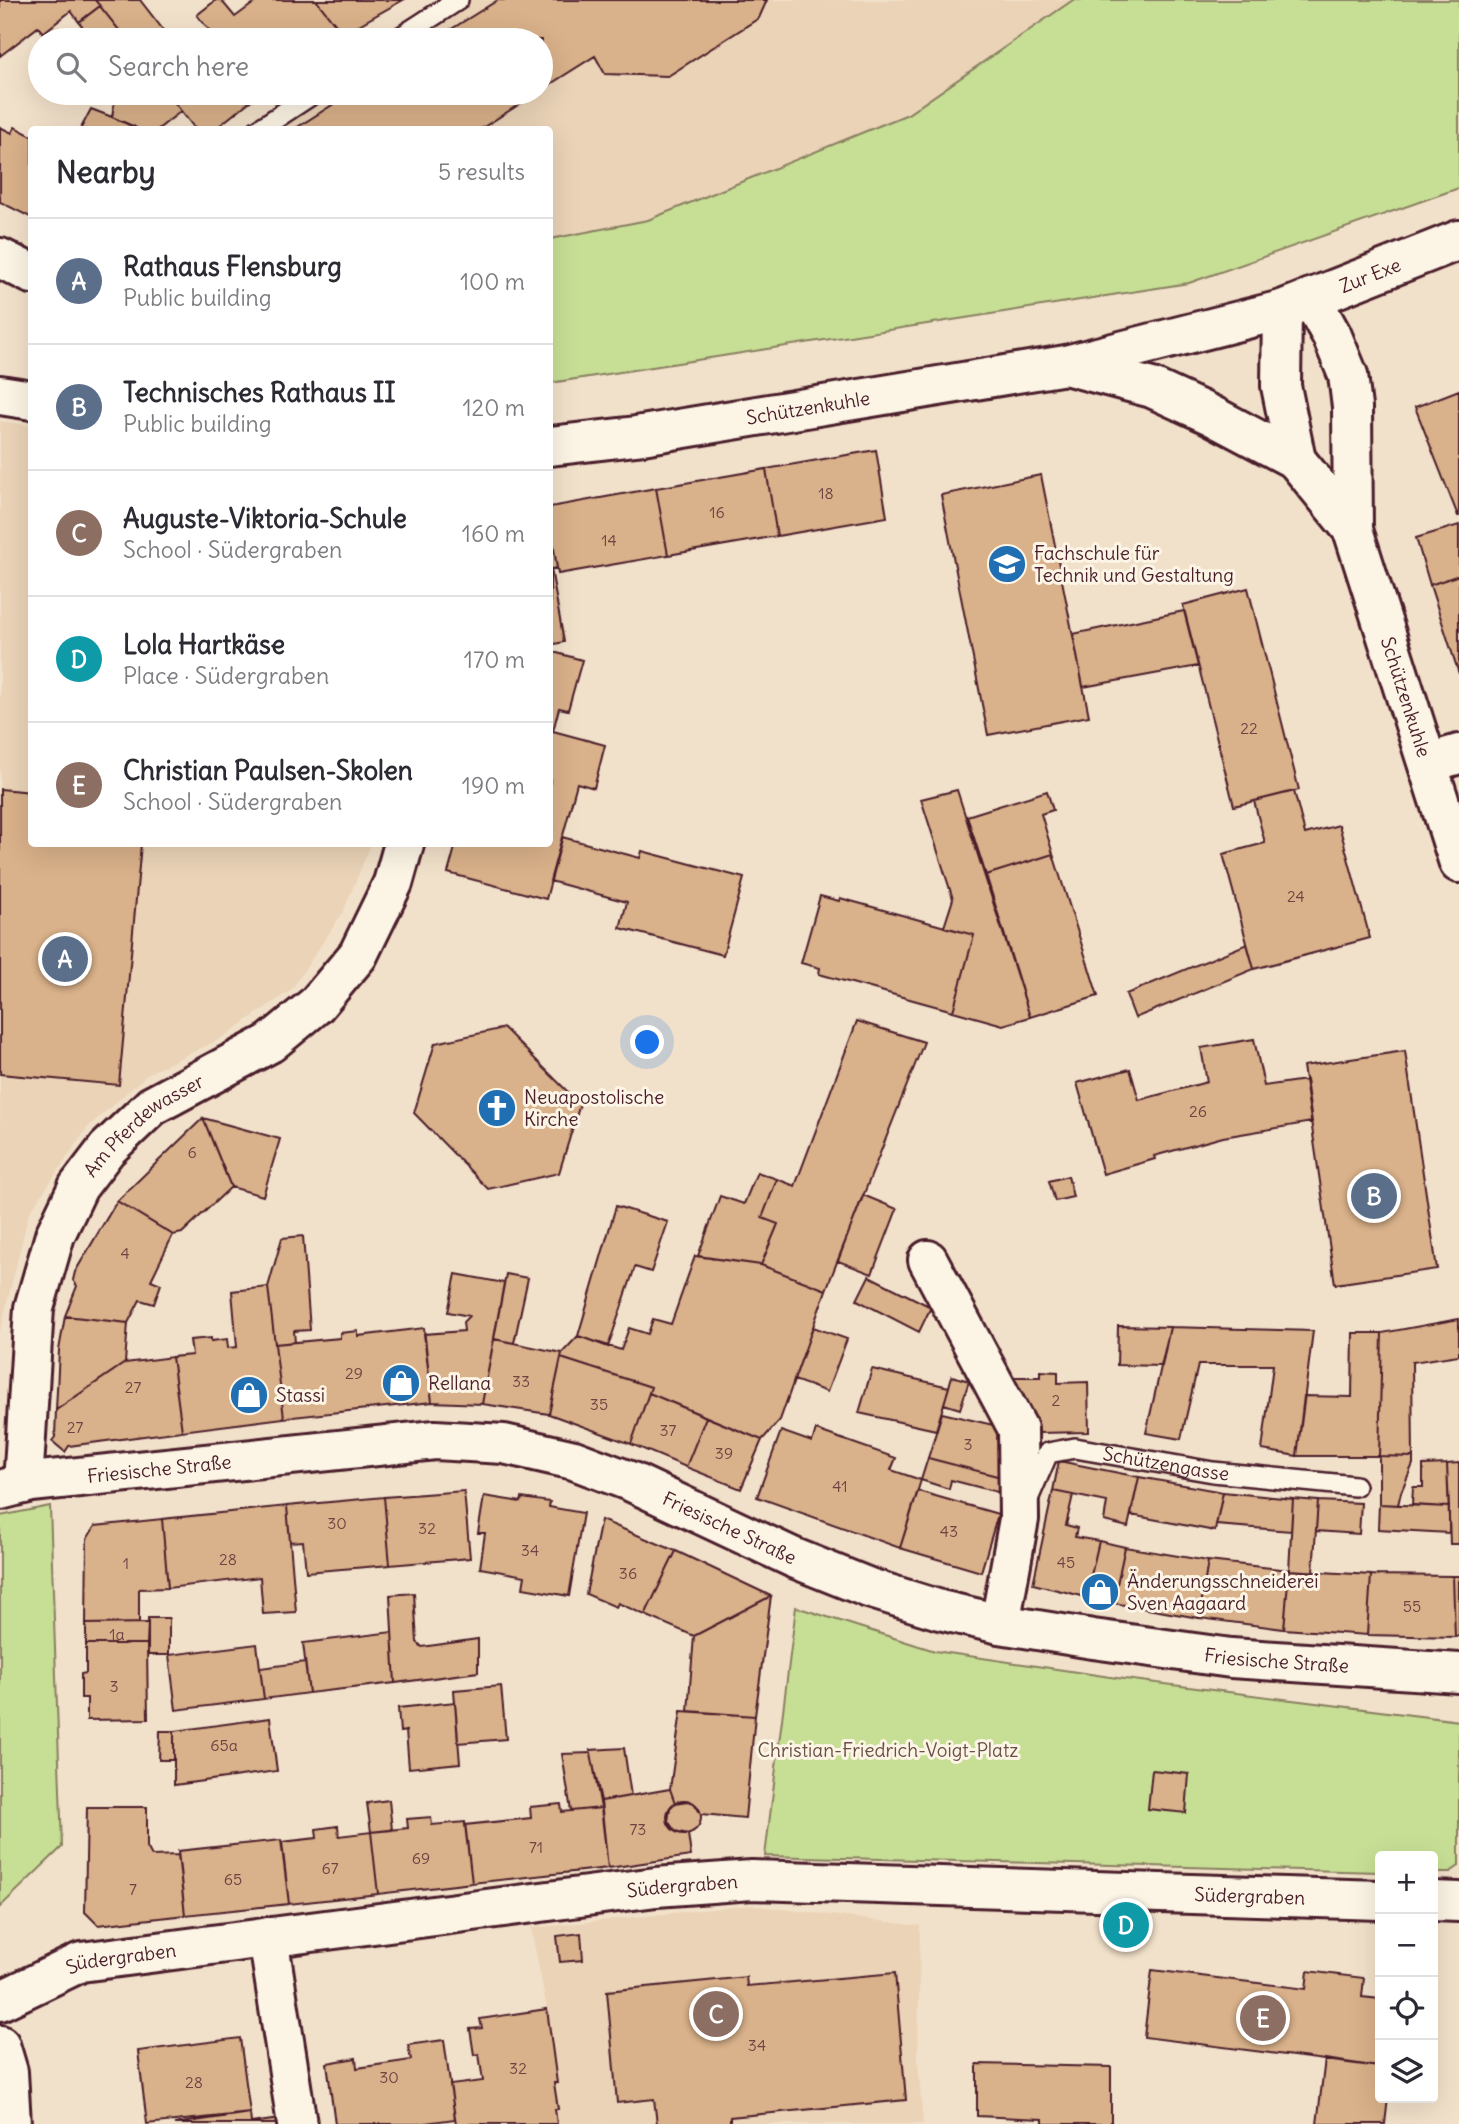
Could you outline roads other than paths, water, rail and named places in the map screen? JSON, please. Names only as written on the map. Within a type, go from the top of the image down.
[{"type":"street","name":"Zur Exe","points":[[1297,304],[1459,240]]},
{"type":"street","points":[[0,258],[28,272]]},
{"type":"street","name":"Schützenkuhle","points":[[553,446],[597,442],[1066,365],[1297,304]]},
{"type":"street","name":"Schützenkuhle","points":[[1296,460],[1281,386],[1297,304]]},
{"type":"street","name":"Schützenkuhle","points":[[1297,304],[1332,336],[1348,375],[1352,407],[1353,530]]},
{"type":"street","name":"Schützenkuhle","points":[[1066,365],[1152,388],[1211,415],[1296,460],[1353,530],[1443,759],[1459,863]]},
{"type":"street","points":[[0,395],[28,399]]},
{"type":"street","name":"Am Pferdewasser","points":[[12,1487],[34,1308],[55,1235],[78,1187],[107,1149],[152,1107],[270,1043],[316,1006],[358,955],[393,883],[403,847]]},
{"type":"street","name":"Schützengasse","points":[[928,1260],[1018,1429],[1018,1519],[1000,1624]]},
{"type":"street","name":"Friesische Straße","points":[[12,1487],[435,1440],[504,1444],[574,1460],[632,1482],[794,1558],[870,1588],[940,1610],[1000,1624],[1231,1658],[1459,1674]]},
{"type":"street","name":"Südergraben","points":[[0,2001],[81,1962],[656,1887],[752,1880],[1375,1899]]},
{"type":"street","points":[[1438,1901],[1459,1902]]},
{"type":"street","points":[[268,1937],[297,2124]]},
{"type":"street","points":[[0,2045],[8,2072],[11,2124]]},
{"type":"lane","points":[[415,28],[458,0]]},
{"type":"lane","points":[[264,126],[296,105]]},
{"type":"lane","name":"Schützengasse","points":[[1018,1519],[1048,1453],[1075,1448],[1213,1472],[1355,1486]]},
{"type":"place","name":"Fachschule für Technik und Gestaltung","points":[[1007,564]]},
{"type":"place","name":"Rathaus Flensburg","points":[[65,959]]},
{"type":"place","name":"Neuapostolische Kirche","points":[[497,1108]]},
{"type":"place","name":"Technisches Rathaus II","points":[[1374,1196]]},
{"type":"place","name":"Rellana","points":[[401,1383]]},
{"type":"place","name":"Stassi","points":[[249,1395]]},
{"type":"place","name":"Änderungsschneiderei Sven Aagaard","points":[[1100,1592]]},
{"type":"place","name":"Lola Hartkäse","points":[[1126,1925]]},
{"type":"place","name":"Auguste-Viktoria-Schule","points":[[716,2014]]},
{"type":"place","name":"Christian Paulsen-Skolen","points":[[1263,2018]]},
{"type":"park label","name":"Christian-Friedrich-Voigt-Platz","points":[[888,1750]]}]
